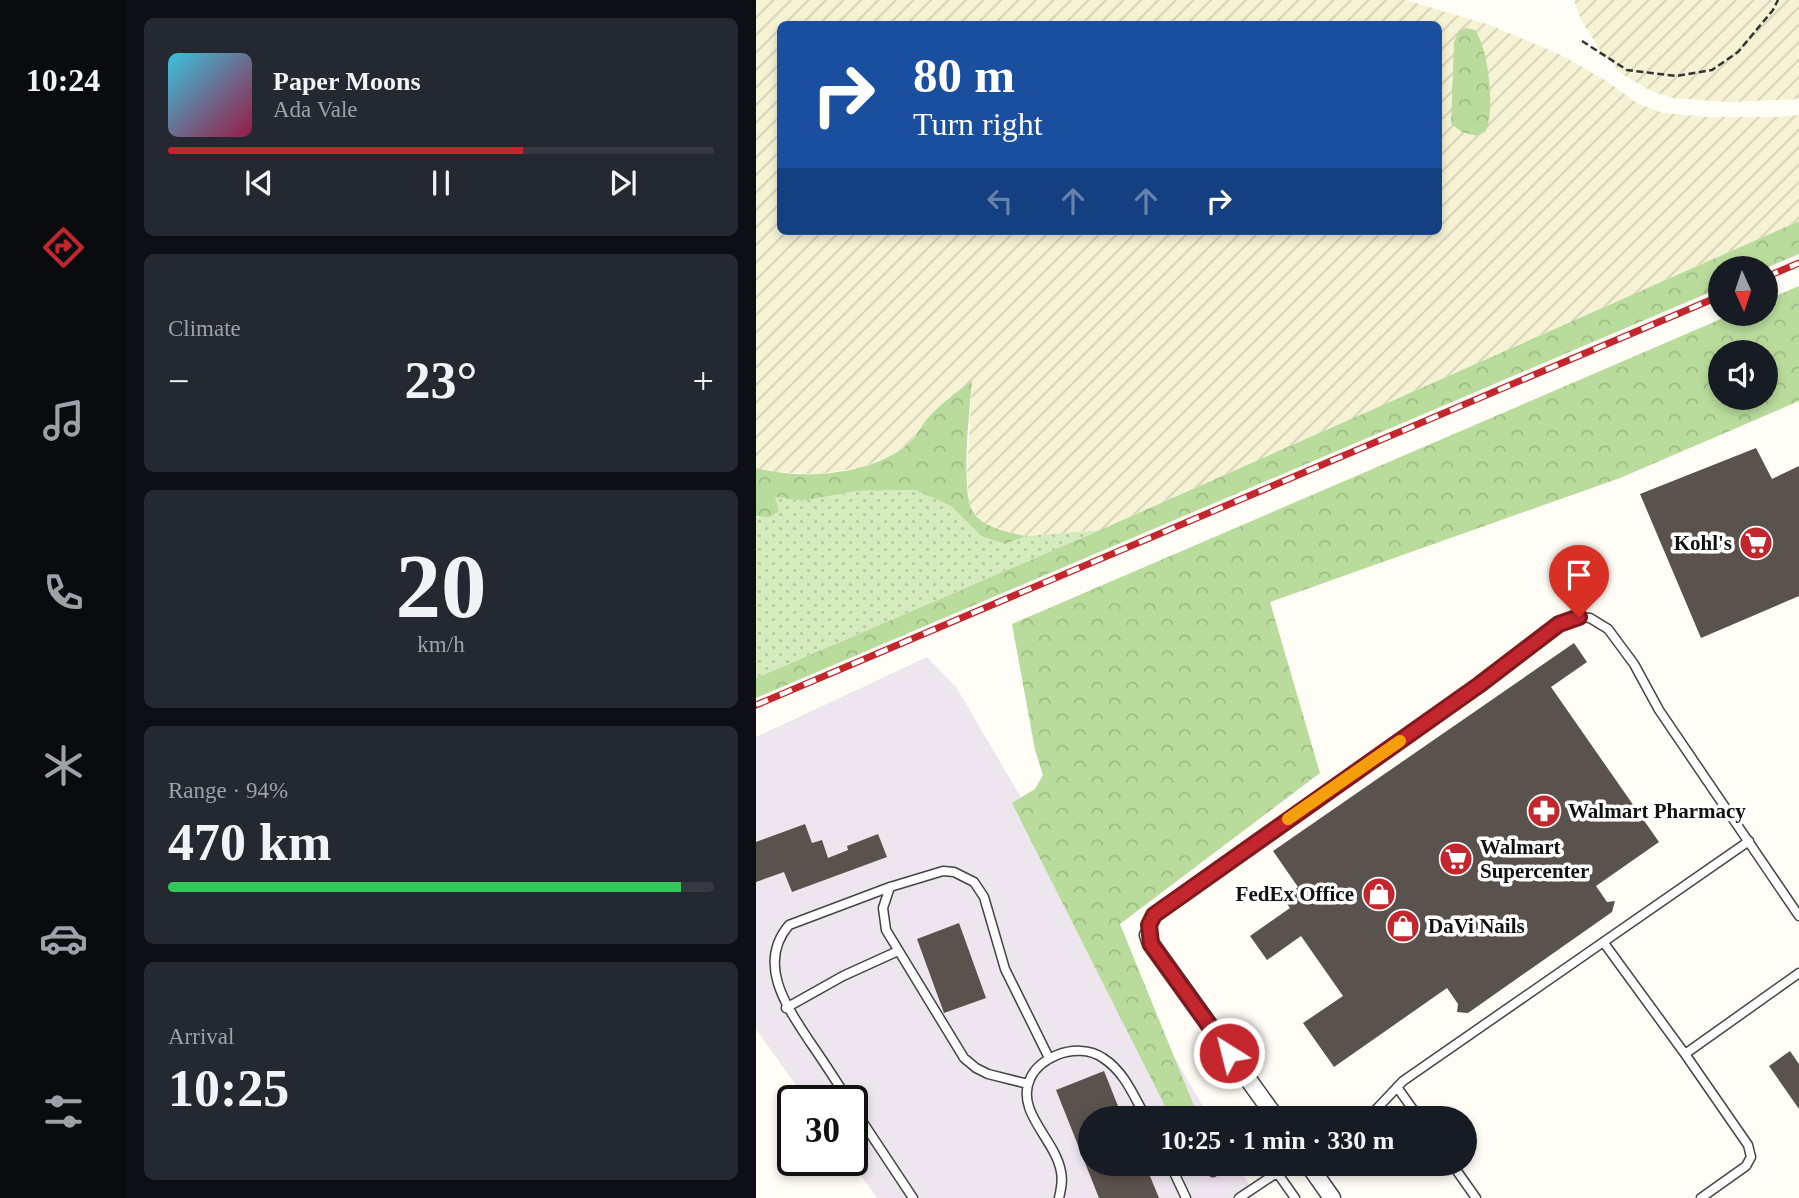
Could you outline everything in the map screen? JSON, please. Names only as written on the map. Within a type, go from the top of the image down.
[{"type":"street","points":[[1148,935],[1151,944],[1267,1106]]},
{"type":"street","points":[[1316,1176],[1332,1198]]},
{"type":"lane","points":[[1148,935],[1154,915],[1163,908],[1479,685],[1559,624],[1579,617],[1590,618],[1608,629],[1634,664],[1659,710],[1799,916]]},
{"type":"lane","points":[[1379,1106],[1397,1087],[1749,841]]},
{"type":"lane","points":[[838,1085],[778,996],[770,972],[774,943],[780,933],[795,922],[944,871],[965,875],[974,882],[984,897],[1005,969],[1049,1058]]},
{"type":"lane","points":[[891,887],[886,896],[883,918],[886,930],[964,1058],[988,1074],[1028,1084]]},
{"type":"lane","points":[[1604,943],[1748,1145],[1751,1157],[1746,1166],[1701,1198]]},
{"type":"lane","points":[[786,1008],[843,976],[898,951]]},
{"type":"lane","points":[[1685,1054],[1799,973]]},
{"type":"lane","points":[[1059,1198],[1062,1188],[1057,1159],[1029,1108],[1028,1084],[1033,1073],[1049,1058],[1076,1051],[1090,1052],[1101,1057],[1123,1076],[1139,1106]]},
{"type":"lane","points":[[1397,1087],[1410,1106]]},
{"type":"lane","points":[[868,1130],[914,1198]]},
{"type":"lane","points":[[1176,1176],[1186,1198]]},
{"type":"lane","points":[[1239,1198],[1272,1176]]},
{"type":"lane","points":[[1281,1176],[1295,1198]]},
{"type":"lane","points":[[1460,1176],[1476,1198]]},
{"type":"path","points":[[1582,41],[1628,70],[1676,76],[1712,70],[1738,52],[1773,10],[1777,0]]},
{"type":"shaded area","points":[[756,0],[1406,0],[1490,25],[1559,54],[1605,80],[1637,103],[1663,113],[1707,117],[1799,115],[1799,221],[1720,256],[1708,256],[1708,261],[1100,530],[1026,536],[986,524],[973,513],[967,477],[972,382],[944,401],[924,422],[909,444],[886,458],[859,468],[818,474],[771,472],[756,468]]},
{"type":"shaded area","points":[[1574,0],[1799,0],[1799,99],[1728,102],[1673,98],[1651,91],[1622,74],[1602,53],[1581,20]]},
{"type":"shaded area","points":[[927,657],[956,687],[1203,1106],[1078,1106],[1078,1176],[1244,1176],[1257,1198],[877,1198],[861,1176],[868,1176],[868,1085],[796,1085],[756,1029],[756,737]]},
{"type":"green space","points":[[1466,28],[1475,30],[1480,39],[1489,80],[1489,121],[1486,131],[1477,136],[1462,132],[1451,124],[1454,43],[1458,32]]},
{"type":"green space","points":[[1799,221],[1799,254],[1778,263],[1778,256],[1720,256]]},
{"type":"green space","points":[[1708,261],[1708,293],[756,698],[756,678],[1100,530]]},
{"type":"green space","points":[[1799,286],[1799,401],[1620,478],[1270,602],[1320,773],[1120,924],[1194,1106],[1165,1106],[1012,803],[1035,789],[1043,775],[1035,750],[1012,624],[1708,325],[1778,326],[1778,295]]},
{"type":"green space","points":[[972,381],[966,468],[969,501],[973,512],[983,522],[1026,536],[1004,544],[981,536],[951,506],[915,490],[857,491],[802,501],[775,497],[779,511],[770,517],[756,516],[756,468],[774,472],[814,474],[834,473],[873,463],[907,445],[937,408]]},
{"type":"green space","points":[[915,490],[951,506],[981,536],[1003,544],[1026,536],[1100,530],[756,678],[756,516],[758,518],[775,497],[802,501],[857,491]]},
{"type":"building","points":[[1756,448],[1772,479],[1799,466],[1799,596],[1701,638],[1640,494]]},
{"type":"building","name":"Walmart Supercenter","points":[[1574,643],[1587,662],[1551,687],[1659,842],[1596,886],[1607,902],[1615,901],[1612,912],[1468,1013],[1457,1012],[1458,1004],[1447,988],[1334,1067],[1303,1023],[1343,996],[1301,936],[1267,960],[1250,936],[1290,908],[1283,898],[1298,887],[1273,851]]},
{"type":"building","points":[[805,824],[812,843],[822,840],[828,858],[848,850],[847,846],[878,834],[887,857],[792,892],[784,872],[756,882],[756,842]]},
{"type":"building","points":[[959,923],[986,998],[944,1013],[917,939]]},
{"type":"building","points":[[1790,1051],[1799,1064],[1799,1109],[1769,1066]]},
{"type":"building","points":[[1104,1071],[1118,1106],[1078,1106],[1078,1145],[1056,1090]]},
{"type":"building","points":[[1090,1176],[1150,1176],[1159,1198],[1099,1198]]},
{"type":"railway","points":[[1778,272],[1799,263]]},
{"type":"railway","points":[[756,705],[1708,301]]},
{"type":"slow traffic","points":[[1288,819],[1400,741]]},
{"type":"place","name":"Kohl's","points":[[1756,543]]},
{"type":"place","name":"Walmart Pharmacy","points":[[1544,811]]},
{"type":"place","name":"Walmart Supercenter","points":[[1456,859]]},
{"type":"place","name":"FedEx Office","points":[[1379,894]]},
{"type":"place","name":"DaVi Nails","points":[[1403,926]]},
{"type":"route","points":[[1229,1053],[1151,944],[1149,925],[1154,915],[1479,685],[1559,624],[1568,618],[1579,617]]}]
